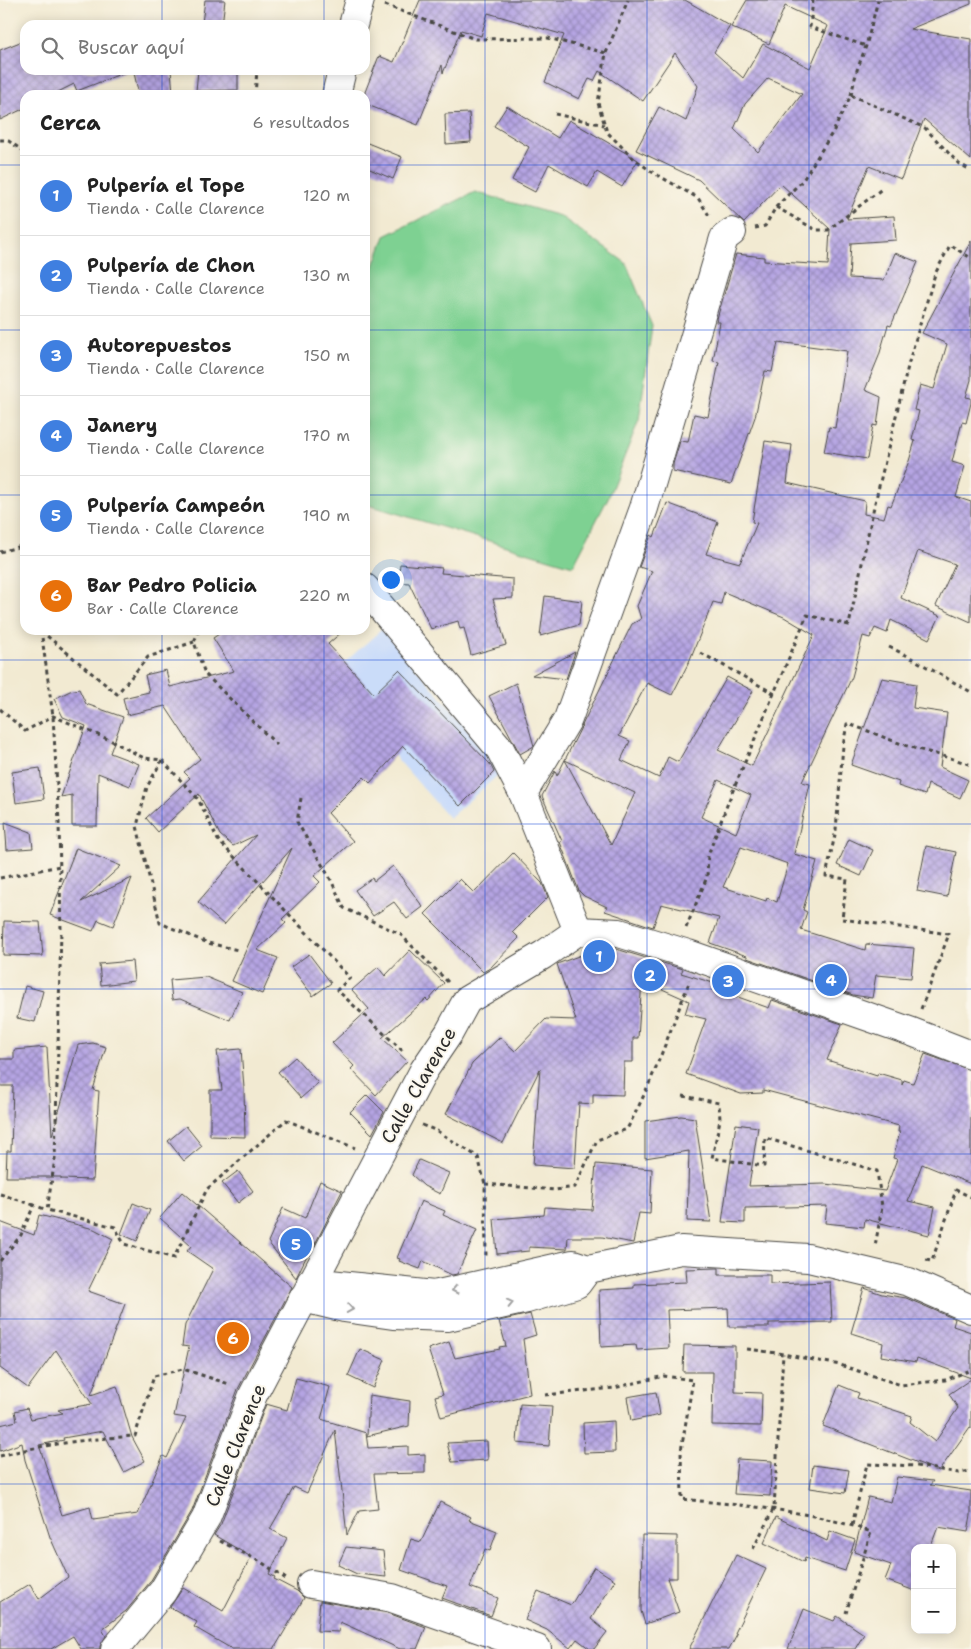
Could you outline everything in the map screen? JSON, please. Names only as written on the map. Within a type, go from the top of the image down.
[{"type":"street","points":[[357,20],[371,2]]},
{"type":"street","points":[[337,90],[341,75]]},
{"type":"street","points":[[523,793],[568,719],[644,508],[728,235]]},
{"type":"street","points":[[370,594],[500,749],[523,793],[578,931]]},
{"type":"street","points":[[467,1000],[543,955],[578,931],[619,933],[693,956],[912,1032],[971,1055]]},
{"type":"street","name":"Calle Clarence","points":[[115,1649],[163,1591],[206,1518],[253,1395],[399,1115],[467,1000]]},
{"type":"street","points":[[307,1290],[434,1295],[573,1264],[588,1269],[681,1250],[808,1258],[909,1282],[971,1309]]},
{"type":"street","points":[[307,1290],[344,1308],[393,1315],[447,1317],[527,1299],[577,1284],[588,1269]]},
{"type":"street","points":[[311,1584],[392,1598],[538,1649]]},
{"type":"path","points":[[628,0],[606,52],[598,103],[607,132],[632,157],[652,172],[698,198],[728,235],[765,226],[776,207],[803,180],[834,130],[851,95],[878,0]]},
{"type":"path","points":[[813,0],[810,27],[866,46]]},
{"type":"path","points":[[371,2],[475,39],[548,38],[606,52]]},
{"type":"path","points":[[255,90],[257,75]]},
{"type":"path","points":[[851,95],[925,128],[959,164],[971,170]]},
{"type":"path","points":[[554,114],[605,125]]},
{"type":"path","points":[[0,140],[7,140],[20,149]]},
{"type":"path","points":[[776,207],[816,230],[828,230],[883,188]]},
{"type":"path","points":[[485,1184],[555,1190],[575,1188],[597,1140],[627,1129],[644,1099],[663,1053],[693,956],[681,941],[707,877],[708,855],[729,800],[807,615],[849,625],[875,501],[910,358],[934,274],[950,245],[971,258]]},
{"type":"path","points":[[0,552],[20,546]]},
{"type":"path","points":[[41,635],[53,716],[60,822],[61,931],[55,1159],[47,1210]]},
{"type":"path","points":[[46,635],[117,694],[148,657],[194,642]]},
{"type":"path","points":[[197,635],[194,642],[205,674],[279,747]]},
{"type":"path","points":[[889,647],[971,692]]},
{"type":"path","points":[[701,653],[775,694]]},
{"type":"path","points":[[0,709],[26,731],[53,716]]},
{"type":"path","points":[[53,716],[110,740],[144,758],[162,760],[198,799],[218,840],[350,978],[337,990],[424,1070]]},
{"type":"path","points":[[912,1032],[949,934],[842,919],[847,879],[826,876],[836,830],[843,746],[848,724],[868,730],[900,744],[971,765]]},
{"type":"path","points":[[162,760],[147,787],[137,826],[160,923],[208,943],[238,950]]},
{"type":"path","points":[[301,798],[297,822],[331,880],[344,908],[400,934],[467,1000]]},
{"type":"path","points":[[0,878],[60,866]]},
{"type":"path","points":[[683,1096],[719,1103],[720,1120],[712,1158],[764,1166],[765,1138],[877,1171],[882,1207],[870,1273]]},
{"type":"path","points":[[399,1115],[436,1131],[478,1157],[485,1184],[486,1284]]},
{"type":"path","points":[[0,1194],[47,1210],[115,1228],[124,1244],[174,1258],[207,1189],[286,1120],[377,1157]]},
{"type":"path","points":[[923,1258],[932,1261],[956,1190],[971,1197]]},
{"type":"path","points":[[0,1261],[21,1235],[34,1205]]},
{"type":"path","points":[[875,1246],[884,1248]]},
{"type":"path","points":[[747,1349],[840,1365],[901,1385],[945,1380],[971,1370]]},
{"type":"path","points":[[752,1550],[774,1508],[783,1354]]},
{"type":"path","points":[[0,1456],[21,1450],[78,1440],[135,1436],[154,1376],[183,1369],[220,1380],[253,1395]]},
{"type":"path","points":[[545,1395],[614,1388],[664,1376],[693,1380],[681,1451],[682,1499],[774,1508],[852,1525],[871,1532],[846,1613]]},
{"type":"path","points":[[852,1525],[867,1464],[917,1466],[959,1473],[971,1471]]},
{"type":"path","points":[[206,1518],[217,1540],[261,1562],[286,1580],[311,1584]]},
{"type":"shaded area","points":[[382,629],[504,770],[449,818],[359,715],[325,680]]},
{"type":"green space","points":[[475,192],[560,216],[626,263],[652,326],[639,420],[608,498],[573,566],[370,505],[370,276],[385,236]]},
{"type":"building","points":[[205,0],[225,0],[223,20],[202,20]]},
{"type":"building","points":[[420,0],[685,0],[730,26],[714,52],[743,78],[763,44],[810,68],[828,26],[785,6],[769,44],[731,27],[747,0],[971,0],[971,4],[910,29],[971,39],[971,160],[924,119],[901,179],[869,166],[847,219],[894,216],[896,240],[851,243],[849,278],[884,280],[895,253],[918,262],[891,326],[888,325],[879,356],[865,390],[881,397],[877,426],[873,425],[867,459],[824,452],[829,427],[835,428],[847,351],[778,342],[772,372],[765,371],[755,417],[731,484],[673,471],[673,464],[680,441],[688,442],[694,414],[708,417],[719,362],[713,361],[720,322],[716,322],[736,254],[764,257],[764,261],[828,265],[830,229],[781,184],[744,223],[699,180],[636,150],[659,107],[686,121],[698,86],[675,53],[643,101],[599,71],[594,81],[589,79],[579,99],[545,82],[564,35],[488,13],[481,36],[461,30],[443,73],[442,65],[418,125],[370,106],[370,90],[366,90],[379,56],[394,62]],"holes":[[[768,78],[802,94],[758,152],[734,129],[745,104]]]},
{"type":"building","points":[[20,42],[20,75],[118,75],[80,90],[77,90],[74,84],[62,90],[20,90],[20,110],[0,120],[0,50]]},
{"type":"building","points":[[134,75],[171,75],[173,90],[138,90]]},
{"type":"building","points":[[198,75],[238,75],[238,90],[196,90]]},
{"type":"building","points":[[507,106],[558,138],[569,120],[638,160],[622,187],[597,172],[588,187],[549,164],[535,192],[512,180],[529,147],[494,126]]},
{"type":"building","points":[[469,113],[471,142],[446,144],[445,114]]},
{"type":"building","points":[[370,144],[402,157],[393,179],[370,169]]},
{"type":"building","points":[[971,241],[971,380],[966,397],[971,398],[971,403],[966,423],[962,422],[952,462],[965,466],[956,497],[971,502],[971,622],[936,606],[955,564],[918,551],[901,598],[940,616],[929,639],[891,620],[887,633],[875,628],[870,638],[863,636],[852,677],[802,782],[810,784],[794,854],[817,861],[803,910],[807,912],[801,930],[865,950],[866,944],[914,948],[911,978],[876,975],[872,998],[853,995],[710,943],[719,918],[661,904],[653,927],[605,911],[607,907],[584,896],[579,891],[560,842],[562,841],[542,796],[555,771],[557,776],[632,624],[641,619],[637,606],[652,571],[639,567],[651,535],[654,537],[667,503],[718,522],[706,554],[740,563],[757,523],[752,522],[765,441],[792,445],[787,483],[865,501],[864,514],[884,518],[888,505],[891,506],[915,441],[912,440],[919,411],[914,410],[920,385],[934,389],[947,344],[922,333]],"holes":[[[724,592],[784,617],[814,635],[752,766],[718,750],[753,691],[727,677],[678,762],[668,757],[659,778],[621,760],[630,741],[619,736],[647,683],[672,695],[689,662],[713,602],[721,604]],[[565,760],[635,793],[611,845]],[[718,780],[751,795],[736,833],[701,817]],[[741,847],[788,864],[777,902],[767,898],[766,901],[723,887]]]},
{"type":"building","points":[[400,564],[442,568],[441,573],[513,579],[513,598],[493,599],[506,645],[471,655],[464,628],[460,629],[458,621],[431,629],[409,583],[398,582]]},
{"type":"building","points":[[545,596],[582,601],[579,625],[540,636]]},
{"type":"building","points":[[218,635],[338,635],[328,644],[374,694],[399,670],[490,764],[494,772],[460,806],[403,746],[370,783],[364,777],[328,813],[353,841],[314,876],[320,882],[282,919],[286,923],[257,950],[278,958],[262,994],[232,981],[292,848],[224,925],[198,902],[256,835],[233,846],[220,835],[199,794],[158,832],[146,818],[190,778],[184,772],[200,759],[165,706],[127,715],[123,698],[149,692],[145,675],[166,670],[170,687],[234,671],[213,638]]},
{"type":"building","points":[[575,652],[566,679],[532,675]]},
{"type":"building","points":[[882,678],[916,684],[913,708],[947,713],[940,767],[968,780],[960,798],[928,784],[925,795],[898,786],[899,782],[851,765]]},
{"type":"building","points":[[516,683],[534,746],[520,754],[489,696]]},
{"type":"building","points":[[79,689],[86,704],[123,717],[110,753],[139,764],[130,786],[98,773],[97,826],[72,826],[72,795],[61,797],[86,726],[63,717],[54,699]]},
{"type":"building","points":[[40,768],[44,799],[16,803],[12,772]]},
{"type":"building","points":[[5,822],[31,832],[33,848],[7,850]]},
{"type":"building","points":[[849,839],[873,850],[861,876],[837,865]]},
{"type":"building","points":[[926,846],[956,852],[947,897],[917,891]]},
{"type":"building","points":[[76,848],[121,866],[81,902],[132,878],[113,926],[98,920],[93,931],[50,915]]},
{"type":"building","points":[[513,853],[542,883],[548,897],[513,932],[519,938],[490,968],[483,972],[425,914],[460,879],[474,893]]},
{"type":"building","points":[[393,866],[423,907],[407,919],[394,902],[373,916],[355,890],[372,878],[374,881]]},
{"type":"building","points":[[4,921],[40,922],[43,956],[3,955]]},
{"type":"building","points":[[600,948],[616,949],[683,969],[681,973],[723,986],[721,991],[769,1008],[772,1000],[842,1024],[827,1060],[877,1076],[878,1073],[902,1080],[902,1085],[904,1080],[913,1083],[925,1054],[971,1070],[971,1184],[922,1164],[908,1201],[935,1207],[929,1235],[865,1219],[864,1227],[825,1223],[827,1206],[745,1208],[745,1223],[722,1222],[736,1124],[758,1127],[749,1186],[825,1184],[885,1191],[897,1159],[893,1158],[900,1132],[898,1132],[899,1126],[763,1090],[763,1093],[741,1094],[686,1074],[706,1019],[685,1014],[689,1001],[642,980],[638,1038],[633,1038],[633,1062],[624,1062],[623,1095],[593,1094],[593,1104],[579,1103],[575,1168],[533,1165],[540,1069],[503,1143],[446,1114],[472,1064],[500,1037],[515,1051],[546,1019],[576,1020],[557,964]]},
{"type":"building","points":[[410,950],[444,983],[428,1001],[426,999],[382,1038],[407,1061],[376,1095],[351,1069],[354,1066],[332,1043],[369,1009],[352,990],[378,967],[385,976]]},
{"type":"building","points":[[309,954],[331,983],[313,996],[291,967]]},
{"type":"building","points":[[132,961],[134,981],[101,985],[99,964]]},
{"type":"building","points":[[206,977],[242,992],[230,1020],[180,999],[172,1000],[170,980]]},
{"type":"building","points":[[25,986],[43,991],[35,1022],[17,1018]]},
{"type":"building","points":[[93,1043],[106,1047],[93,1090],[99,1091],[93,1180],[61,1179],[61,1177],[6,1177],[7,1151],[11,1151],[13,1086],[0,1086],[0,1059],[14,1059],[14,1050],[47,1047],[52,1136],[78,1045]]},
{"type":"building","points":[[241,1049],[245,1137],[210,1136],[210,1090],[222,1090],[217,1051]]},
{"type":"building","points":[[295,1057],[318,1083],[301,1098],[278,1072]]},
{"type":"building","points":[[367,1095],[384,1112],[372,1134],[350,1112]]},
{"type":"building","points":[[681,1116],[695,1118],[711,1222],[687,1221],[689,1151],[645,1158],[645,1121]]},
{"type":"building","points":[[186,1126],[202,1146],[184,1161],[168,1141]]},
{"type":"building","points":[[419,1160],[449,1173],[440,1194],[424,1186],[412,1175]]},
{"type":"building","points":[[596,1164],[652,1169],[650,1214],[639,1213],[633,1243],[602,1237],[568,1237],[567,1249],[529,1247],[529,1251],[497,1254],[494,1219],[544,1215],[545,1207],[592,1210]]},
{"type":"building","points":[[238,1171],[253,1191],[238,1203],[222,1183]]},
{"type":"building","points":[[320,1181],[342,1191],[296,1278],[268,1242],[283,1208],[305,1218]]},
{"type":"building","points":[[182,1192],[292,1287],[238,1389],[192,1511],[150,1582],[126,1611],[102,1629],[106,1636],[100,1649],[81,1649],[73,1636],[51,1649],[0,1649],[0,1602],[30,1584],[39,1599],[68,1577],[50,1537],[25,1460],[22,1443],[0,1451],[0,1425],[17,1421],[15,1411],[27,1408],[31,1419],[63,1413],[58,1410],[92,1404],[56,1350],[28,1388],[0,1368],[0,1222],[34,1235],[39,1215],[94,1229],[113,1239],[88,1291],[125,1304],[91,1395],[117,1386],[132,1437],[145,1461],[124,1472],[103,1431],[63,1438],[64,1440],[39,1445],[62,1515],[90,1507],[93,1520],[138,1514],[163,1456],[167,1458],[186,1418],[174,1416],[189,1347],[182,1346],[185,1325],[213,1269],[187,1251],[191,1246],[160,1218]]},
{"type":"building","points":[[421,1201],[445,1211],[443,1215],[477,1230],[457,1274],[452,1275],[423,1261],[420,1269],[399,1261],[400,1259],[397,1258]]},
{"type":"building","points":[[133,1203],[150,1210],[137,1241],[121,1234]]},
{"type":"building","points":[[719,1268],[719,1275],[770,1275],[770,1284],[830,1282],[832,1322],[769,1323],[769,1327],[729,1327],[728,1308],[667,1310],[669,1348],[637,1350],[636,1345],[601,1347],[599,1290],[634,1288],[634,1284],[687,1282],[686,1269]]},
{"type":"building","points":[[864,1288],[882,1294],[906,1298],[955,1319],[953,1326],[971,1332],[971,1378],[917,1358],[916,1362],[881,1356],[883,1343],[851,1333]]},
{"type":"building","points":[[530,1314],[536,1335],[523,1339],[530,1394],[441,1417],[435,1396],[443,1394],[428,1349],[449,1342],[455,1358],[500,1349],[499,1347],[506,1346],[499,1321]]},
{"type":"building","points":[[684,1345],[735,1346],[735,1392],[762,1393],[761,1426],[712,1425],[713,1372],[683,1372]]},
{"type":"building","points":[[360,1349],[385,1360],[373,1388],[348,1376]]},
{"type":"building","points":[[296,1378],[330,1387],[321,1419],[366,1433],[368,1448],[408,1446],[408,1455],[425,1454],[425,1473],[374,1474],[378,1509],[359,1511],[347,1535],[335,1430],[307,1493],[294,1487],[270,1529],[287,1538],[269,1574],[275,1577],[274,1579],[297,1591],[304,1598],[274,1649],[232,1649],[194,1627],[197,1622],[170,1607],[183,1588],[223,1611],[251,1557],[214,1535],[221,1524],[266,1404],[287,1410]]},
{"type":"building","points":[[971,1379],[971,1429],[970,1427],[939,1471],[823,1426],[839,1385],[859,1393],[857,1398],[912,1416],[910,1422],[935,1442],[958,1408],[949,1394]]},
{"type":"building","points":[[656,1392],[660,1415],[631,1421],[627,1397]]},
{"type":"building","points":[[369,1395],[410,1401],[409,1426],[367,1436]]},
{"type":"building","points":[[520,1404],[552,1406],[549,1446],[517,1443]]},
{"type":"building","points":[[614,1421],[615,1452],[584,1453],[583,1423]]},
{"type":"building","points":[[487,1441],[488,1460],[452,1462],[447,1443]]},
{"type":"building","points":[[737,1459],[772,1461],[770,1496],[734,1494]]},
{"type":"building","points":[[813,1465],[849,1470],[845,1493],[810,1488]]},
{"type":"building","points":[[897,1477],[933,1481],[930,1485],[971,1491],[971,1515],[968,1532],[938,1527],[932,1544],[911,1544],[911,1590],[885,1580],[891,1565],[854,1552],[868,1497],[891,1502]]},
{"type":"building","points":[[440,1502],[471,1517],[469,1520],[497,1531],[490,1551],[485,1549],[470,1587],[498,1598],[491,1616],[442,1598],[447,1586],[401,1570],[411,1539],[421,1542]]},
{"type":"building","points":[[776,1517],[827,1541],[830,1531],[855,1540],[845,1571],[805,1558],[804,1562],[764,1543]]},
{"type":"building","points":[[642,1535],[677,1536],[677,1578],[667,1578],[679,1612],[645,1624],[641,1611]]},
{"type":"building","points":[[346,1547],[383,1551],[386,1577],[357,1574],[338,1565]]},
{"type":"building","points":[[736,1555],[766,1569],[735,1633],[737,1634],[729,1649],[689,1649]]},
{"type":"building","points":[[594,1567],[615,1580],[591,1619],[607,1632],[594,1649],[590,1649],[577,1639],[570,1648],[547,1630],[525,1620],[538,1591],[571,1605]]},
{"type":"building","points":[[320,1601],[388,1613],[426,1627],[417,1649],[400,1649],[340,1622],[339,1632],[317,1631]]},
{"type":"building","points":[[804,1609],[834,1621],[837,1616],[864,1634],[855,1649],[788,1649]]},
{"type":"place","name":"Pulpería el Tope","points":[[599,956]]},
{"type":"place","name":"Pulpería de Chon","points":[[650,975]]},
{"type":"place","name":"Janery","points":[[831,980]]},
{"type":"place","name":"Autorepuestos","points":[[728,981]]},
{"type":"place","name":"Pulpería Campeón","points":[[296,1244]]},
{"type":"place","name":"Bar Pedro Policia","points":[[233,1338]]}]
